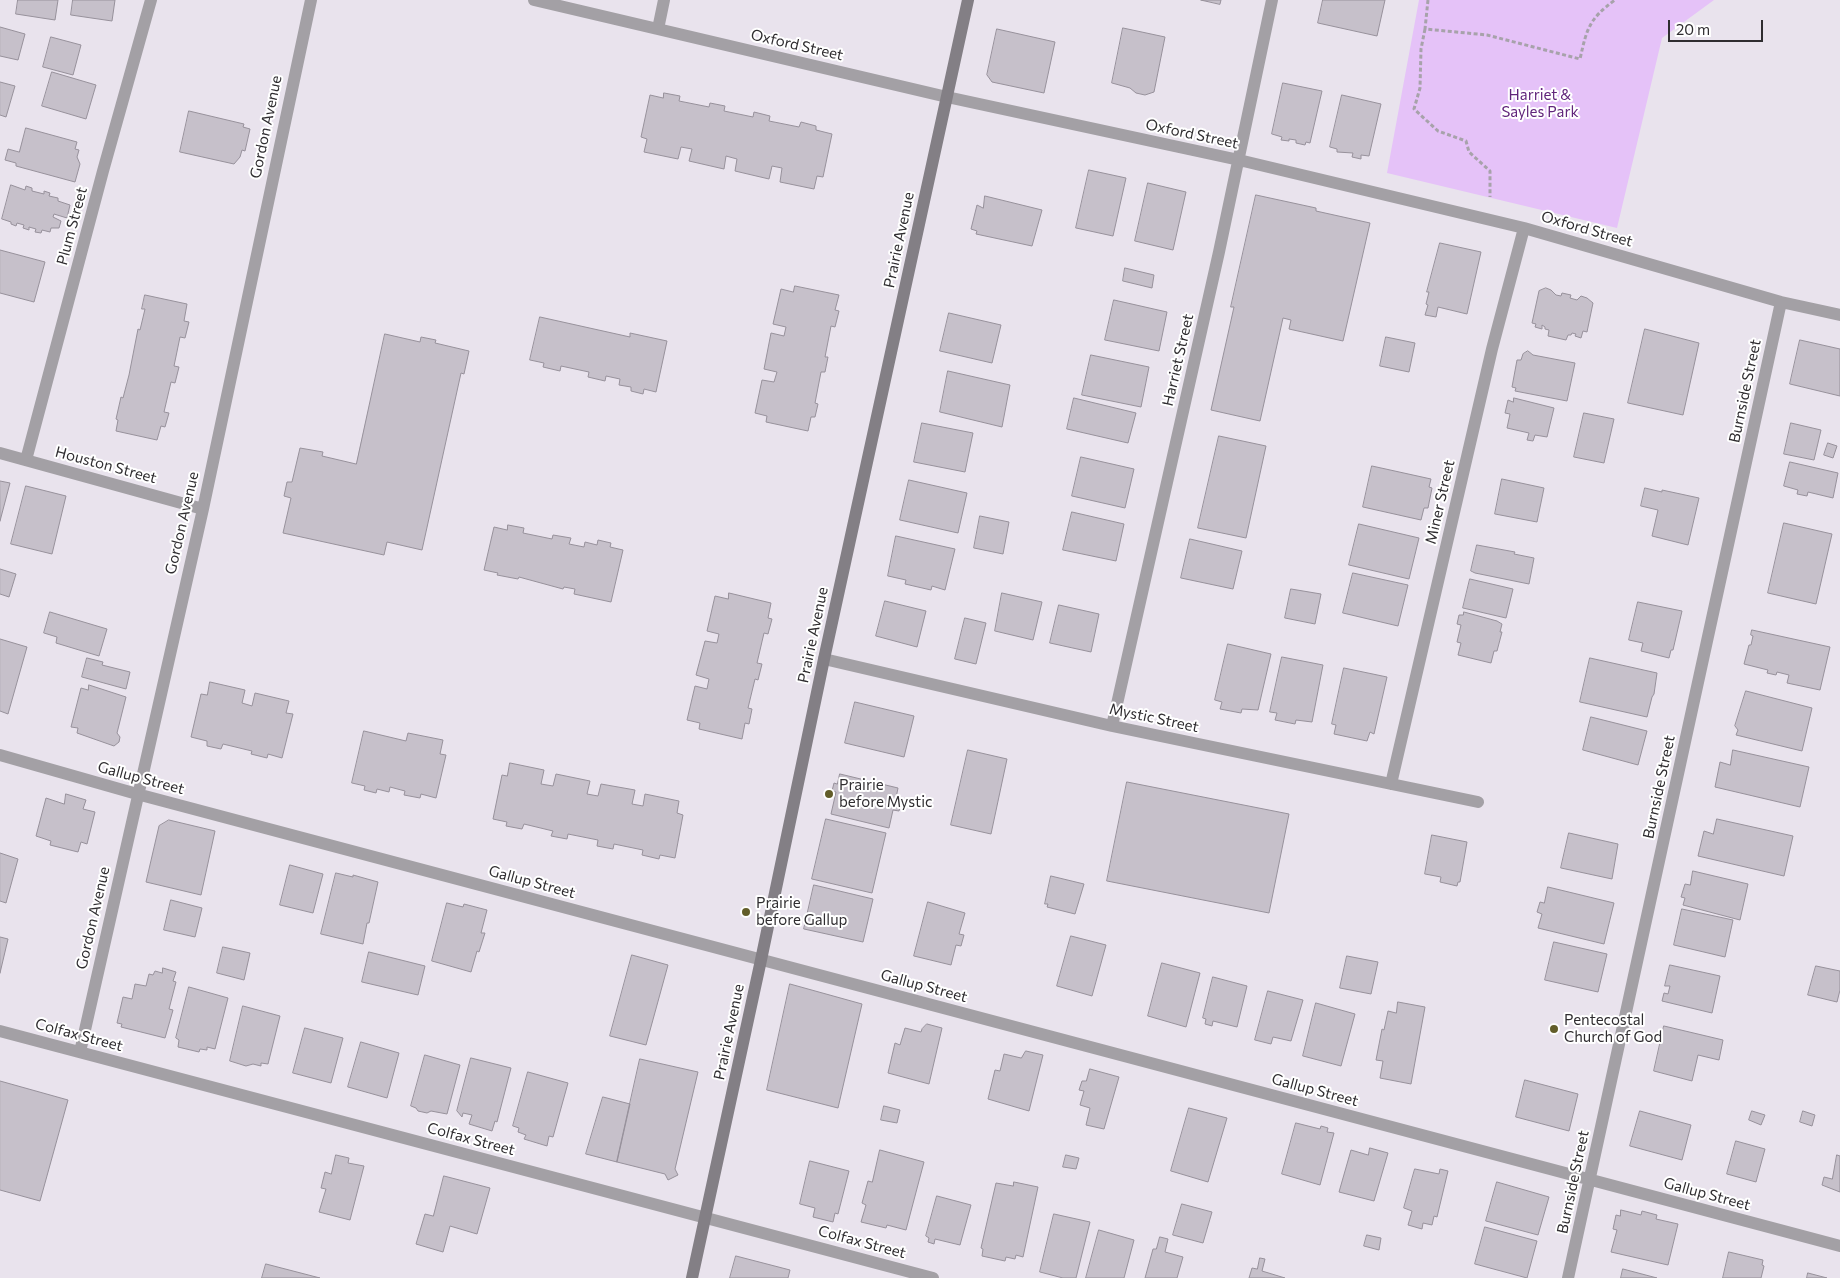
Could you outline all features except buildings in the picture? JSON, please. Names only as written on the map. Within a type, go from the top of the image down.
[{"type":"street","name":"Plum Street","points":[[26,460],[151,0]]},
{"type":"street","name":"Gordon Avenue","points":[[80,1052],[203,509],[310,0]]},
{"type":"street","name":"Oxford Street","points":[[534,0],[947,97],[1239,160],[1524,228],[1781,302],[1840,315]]},
{"type":"street","points":[[658,29],[664,0]]},
{"type":"street","name":"Prairie Avenue","points":[[692,1278],[824,659],[968,0]]},
{"type":"street","name":"Harriet Street","points":[[1112,726],[1239,160],[1272,0]]},
{"type":"street","name":"Miner Street","points":[[1391,784],[1492,349],[1524,228]]},
{"type":"street","name":"Burnside Street","points":[[1568,1278],[1781,302]]},
{"type":"street","name":"Houston Street","points":[[0,453],[203,509]]},
{"type":"street","name":"Mystic Street","points":[[824,659],[1112,726],[1478,802]]},
{"type":"street","name":"Gallup Street","points":[[0,755],[138,794],[1840,1246]]},
{"type":"street","name":"Colfax Street","points":[[0,1031],[933,1278]]},
{"type":"path","points":[[1428,0],[1421,49],[1420,88],[1414,109],[1438,131],[1466,141],[1469,152],[1490,171],[1490,220]]},
{"type":"path","points":[[1425,29],[1487,35],[1580,59],[1586,35],[1592,22],[1599,12],[1615,0]]},
{"type":"green space","name":"Harriet & Sayles Park","points":[[1419,0],[1714,0],[1662,38],[1617,228],[1387,173]]},
{"type":"place","name":"Prairie before Mystic","points":[[829,794]]},
{"type":"place","name":"Prairie before Gallup","points":[[746,912]]},
{"type":"place","name":"Pentecostal Church of God","points":[[1554,1029]]}]
